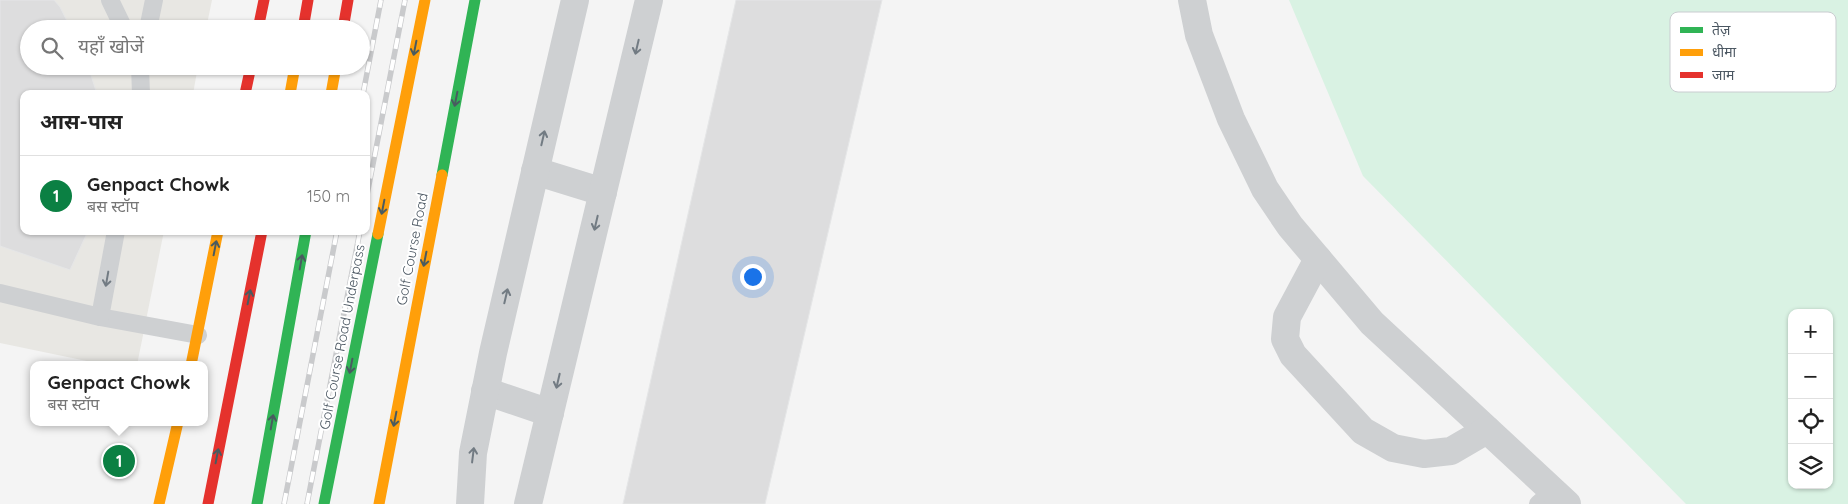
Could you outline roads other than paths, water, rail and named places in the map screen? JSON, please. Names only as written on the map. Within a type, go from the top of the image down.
[{"type":"main road","points":[[260,20],[264,0]]},
{"type":"main road","points":[[305,20],[308,0]]},
{"type":"main road","points":[[345,20],[348,0]]},
{"type":"main road","name":"Golf Course Road Underpass","points":[[324,504],[424,0]]},
{"type":"main road","name":"Golf Course Road","points":[[379,504],[475,0]]},
{"type":"main road","points":[[247,90],[249,75]]},
{"type":"main road","points":[[291,90],[293,75]]},
{"type":"main road","points":[[332,90],[334,75]]},
{"type":"main road","points":[[192,361],[217,235]]},
{"type":"main road","points":[[208,504],[261,235]]},
{"type":"main road","points":[[257,504],[305,235]]},
{"type":"main road","points":[[159,504],[177,426]]},
{"type":"street","points":[[470,504],[473,453],[485,391],[575,0]]},
{"type":"street","points":[[528,504],[649,0]]},
{"type":"street","points":[[1192,0],[1199,35],[1231,119],[1260,180],[1290,226],[1372,322],[1487,430],[1553,500]]},
{"type":"street","points":[[535,171],[603,192]]},
{"type":"street","points":[[1318,259],[1287,317],[1285,339],[1293,355],[1363,431],[1393,448],[1424,454],[1451,451],[1487,430]]},
{"type":"street","points":[[485,391],[550,412]]},
{"type":"lane","points":[[110,0],[120,20]]},
{"type":"lane","points":[[150,20],[154,0]]},
{"type":"lane","points":[[140,75],[141,90]]},
{"type":"lane","points":[[100,317],[115,235]]},
{"type":"lane","points":[[0,293],[100,317],[198,335]]},
{"type":"railway","points":[[370,57],[381,0]]},
{"type":"railway","points":[[370,179],[405,0]]},
{"type":"railway","points":[[364,90],[367,75]]},
{"type":"railway","points":[[284,504],[336,235]]},
{"type":"railway","points":[[307,504],[359,235]]},
{"type":"place","name":"Genpact Chowk","points":[[119,461]]}]
